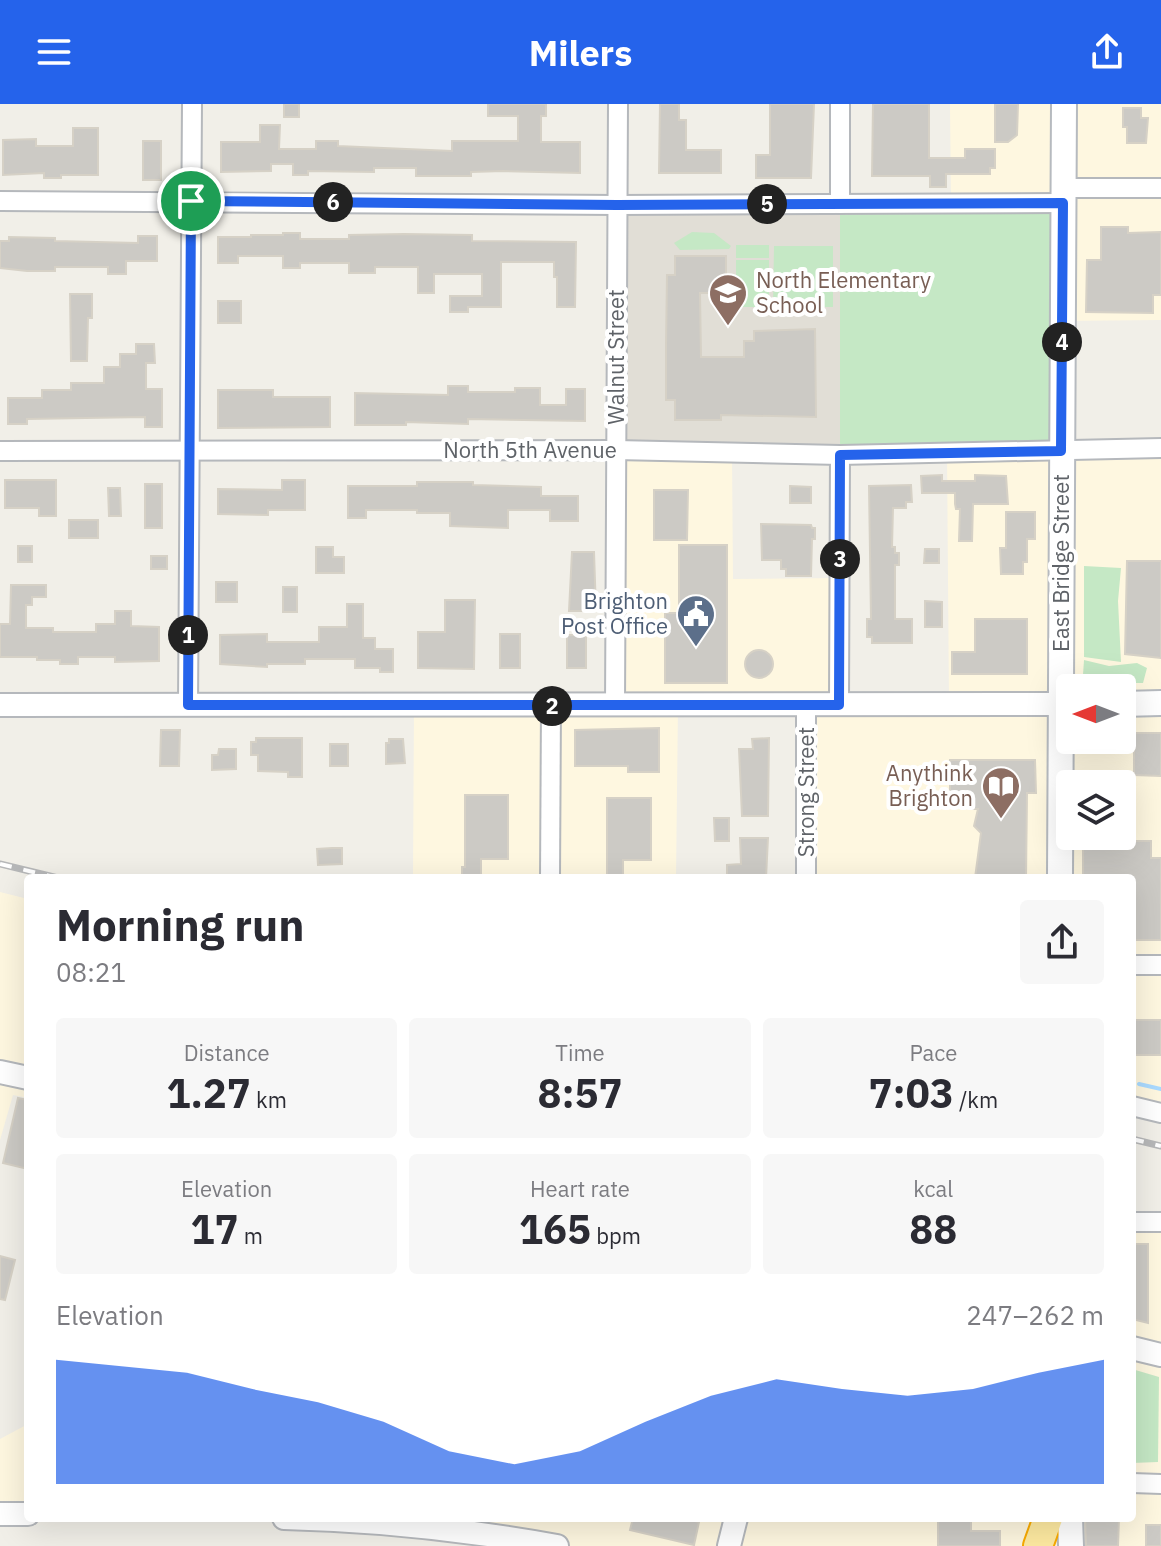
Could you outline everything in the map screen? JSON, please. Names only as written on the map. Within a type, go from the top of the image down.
[{"type":"highway","points":[[1038,1546],[1047,1522]]},
{"type":"main road","name":"East Bridge Street","points":[[1064,104],[1061,451],[1065,674]]},
{"type":"main road","points":[[1136,704],[1161,703]]},
{"type":"main road","name":"East Bridge Street","points":[[1060,874],[1064,754]]},
{"type":"main road","points":[[1049,1522],[1050,1546]]},
{"type":"main road","points":[[1070,1522],[1071,1546]]},
{"type":"street","points":[[188,705],[192,104]]},
{"type":"street","name":"Walnut Street","points":[[615,706],[618,104]]},
{"type":"street","points":[[840,104],[840,204]]},
{"type":"street","points":[[0,201],[840,204],[1063,196],[1161,188]]},
{"type":"street","name":"North 5th Avenue","points":[[0,451],[616,450],[840,455],[1161,448]]},
{"type":"street","name":"Strong Street","points":[[839,705],[840,455]]},
{"type":"street","points":[[0,705],[1056,704]]},
{"type":"street","name":"Strong Street","points":[[806,705],[806,874]]},
{"type":"street","points":[[550,874],[551,706]]},
{"type":"street","points":[[1136,965],[1161,965]]},
{"type":"street","points":[[0,1072],[24,1077]]},
{"type":"street","points":[[1136,1107],[1161,1113]]},
{"type":"street","points":[[1136,1222],[1161,1222]]},
{"type":"street","points":[[1136,1349],[1161,1355]]},
{"type":"street","points":[[1136,1483],[1161,1484]]},
{"type":"street","points":[[0,1514],[24,1514]]},
{"type":"street","points":[[362,1522],[495,1535],[557,1546]]},
{"type":"street","points":[[729,1546],[735,1522]]},
{"type":"shaded area","points":[[950,104],[1161,104],[1161,320],[1062,321],[951,206]]},
{"type":"shaded area","name":"North Elementary School","points":[[840,204],[840,455],[616,450],[617,205]]},
{"type":"shaded area","points":[[1161,448],[1161,1113],[1136,1107],[1136,874],[806,874],[806,706],[678,706],[676,874],[413,874],[414,705],[615,705],[616,450],[732,453],[733,579],[840,578],[839,704],[949,704],[947,453]]},
{"type":"shaded area","points":[[0,892],[24,898],[24,1097],[13,1095],[0,1140]]},
{"type":"shaded area","points":[[1136,1222],[1161,1222],[1161,1546],[1050,1546],[1050,1522],[1136,1522]]},
{"type":"shaded area","points":[[24,1426],[24,1514],[0,1514],[0,1439]]},
{"type":"shaded area","points":[[323,1522],[1047,1522],[1038,1546],[557,1546]]},
{"type":"green space","points":[[1063,203],[1061,451],[840,455],[840,204]]},
{"type":"green space","points":[[692,232],[714,233],[731,246],[729,249],[680,250],[674,243]]},
{"type":"green space","points":[[736,245],[769,245],[769,258],[736,258]]},
{"type":"green space","points":[[774,246],[833,246],[833,307],[773,307]]},
{"type":"green space","points":[[736,260],[769,260],[769,299],[761,299],[761,307],[736,307]]},
{"type":"green space","points":[[1084,566],[1121,568],[1118,601],[1121,662],[1084,657]]},
{"type":"green space","points":[[1084,660],[1109,666],[1137,663],[1147,668],[1143,683],[1136,683],[1136,674],[1083,674]]},
{"type":"green space","points":[[1136,1370],[1159,1377],[1158,1462],[1136,1463]]},
{"type":"building","points":[[284,104],[299,104],[299,117],[284,117]]},
{"type":"building","points":[[488,104],[546,104],[546,116],[541,116],[541,142],[580,142],[580,173],[503,171],[471,172],[471,176],[416,176],[416,168],[374,168],[374,172],[308,171],[308,175],[293,175],[293,164],[271,164],[271,171],[221,172],[221,142],[260,142],[260,125],[280,125],[279,149],[316,149],[316,141],[338,141],[338,146],[452,151],[452,141],[518,141],[518,116],[488,116]]},
{"type":"building","points":[[660,104],[679,104],[679,120],[686,120],[686,150],[721,150],[721,173],[659,173]]},
{"type":"building","points":[[770,104],[814,104],[811,178],[756,178],[756,155],[770,155]]},
{"type":"building","points":[[873,104],[929,104],[929,158],[965,158],[965,149],[995,149],[995,168],[990,168],[990,174],[946,174],[946,187],[930,187],[930,176],[872,176]]},
{"type":"building","points":[[995,104],[1018,104],[1017,135],[1008,142],[995,142]]},
{"type":"building","points":[[1123,108],[1141,108],[1141,118],[1148,118],[1146,143],[1127,143]]},
{"type":"building","points":[[73,128],[98,128],[98,175],[44,178],[44,173],[3,175],[3,140],[36,139],[36,146],[73,146]]},
{"type":"building","points":[[143,141],[161,141],[161,180],[143,180]]},
{"type":"building","points":[[1101,227],[1128,227],[1128,233],[1161,232],[1161,295],[1153,295],[1153,313],[1086,312],[1087,260],[1101,260]]},
{"type":"building","points":[[300,233],[300,239],[404,234],[472,235],[472,241],[576,242],[575,307],[557,307],[554,262],[501,262],[501,307],[468,307],[468,312],[450,312],[450,296],[482,296],[482,274],[434,274],[434,293],[418,293],[418,267],[375,267],[375,273],[349,273],[349,263],[300,263],[300,268],[283,268],[283,256],[238,256],[238,263],[218,263],[218,237]]},
{"type":"building","points":[[138,236],[157,236],[157,261],[126,261],[126,274],[108,274],[108,267],[55,267],[55,271],[0,268],[0,241],[9,241],[9,237],[138,243]]},
{"type":"building","points":[[675,256],[726,256],[726,293],[700,293],[701,357],[744,357],[744,341],[754,341],[754,331],[815,329],[816,417],[721,415],[721,420],[675,420],[675,400],[666,400],[666,345],[667,275],[675,275]]},
{"type":"building","points":[[70,294],[92,294],[87,361],[71,361]]},
{"type":"building","points":[[218,301],[241,301],[241,323],[218,323]]},
{"type":"building","points":[[136,344],[154,344],[155,363],[146,363],[146,389],[162,389],[162,427],[145,427],[145,417],[27,419],[27,424],[8,424],[8,398],[42,398],[42,390],[71,390],[71,383],[104,383],[104,367],[120,367],[120,354],[136,354]]},
{"type":"building","points":[[448,386],[468,386],[468,392],[515,392],[515,388],[540,388],[540,405],[566,405],[566,389],[585,389],[585,421],[468,419],[468,424],[406,422],[406,425],[355,425],[355,393],[448,395]]},
{"type":"building","points":[[218,390],[273,390],[273,397],[330,397],[330,427],[218,428]]},
{"type":"building","points":[[942,475],[942,481],[975,481],[975,475],[1006,476],[1008,504],[973,504],[972,541],[959,541],[960,509],[956,509],[955,493],[922,493],[921,476]]},
{"type":"building","points":[[5,480],[56,480],[56,516],[39,516],[39,508],[5,508]]},
{"type":"building","points":[[282,480],[305,480],[305,510],[268,510],[268,515],[218,514],[218,489],[282,490]]},
{"type":"building","points":[[417,482],[541,487],[541,496],[578,496],[578,521],[550,521],[550,510],[508,510],[508,528],[450,526],[450,513],[417,513],[417,510],[366,510],[366,518],[348,518],[348,486],[417,486]]},
{"type":"building","points":[[145,484],[162,484],[162,528],[145,528]]},
{"type":"building","points":[[911,485],[912,502],[906,502],[906,508],[893,508],[892,547],[895,547],[895,553],[899,553],[899,565],[895,565],[895,619],[912,619],[912,643],[872,643],[872,637],[867,637],[867,619],[871,619],[869,486]]},
{"type":"building","points":[[790,486],[811,487],[811,503],[790,503]]},
{"type":"building","points":[[108,488],[120,488],[121,516],[109,516]]},
{"type":"building","points":[[654,490],[688,490],[687,540],[654,540]]},
{"type":"building","points":[[1006,512],[1035,512],[1035,539],[1027,539],[1027,562],[1023,562],[1023,574],[1001,574],[1000,548],[1006,548]]},
{"type":"building","points":[[69,520],[98,520],[98,538],[69,538]]},
{"type":"building","points":[[761,524],[811,525],[815,528],[811,576],[786,576],[786,569],[781,569],[781,560],[762,560]]},
{"type":"building","name":"Brighton Post Office","points":[[679,545],[727,545],[727,683],[665,683],[665,613],[679,613]]},
{"type":"building","points":[[18,546],[32,546],[32,562],[18,562]]},
{"type":"building","points":[[316,547],[333,547],[333,557],[344,557],[344,573],[316,573]]},
{"type":"building","points":[[925,549],[939,549],[939,563],[924,563]]},
{"type":"building","points":[[572,552],[594,552],[596,611],[569,611]]},
{"type":"building","points":[[151,556],[167,556],[167,569],[151,569]]},
{"type":"building","points":[[1127,561],[1161,561],[1161,658],[1125,654]]},
{"type":"building","points":[[216,582],[237,582],[237,602],[216,602]]},
{"type":"building","points":[[11,585],[46,585],[46,597],[32,597],[32,605],[26,605],[26,628],[53,628],[53,632],[96,632],[96,624],[115,624],[115,611],[131,611],[131,626],[159,627],[159,661],[115,662],[115,657],[78,657],[78,664],[60,664],[60,660],[37,660],[37,657],[0,657],[0,624],[10,624]]},
{"type":"building","points":[[283,587],[297,587],[297,612],[283,612]]},
{"type":"building","points":[[445,600],[475,600],[474,669],[418,668],[418,632],[445,632]]},
{"type":"building","points":[[925,601],[942,602],[942,627],[925,627]]},
{"type":"building","points":[[347,604],[363,604],[363,638],[375,638],[375,649],[393,649],[393,672],[380,672],[380,668],[355,668],[355,659],[305,659],[305,664],[267,664],[267,667],[220,664],[220,635],[267,634],[267,642],[319,642],[319,627],[347,627]]},
{"type":"building","points":[[975,619],[1027,619],[1027,674],[952,674],[952,652],[975,652]]},
{"type":"building","points":[[500,634],[520,634],[520,668],[500,668]]},
{"type":"building","points":[[567,635],[586,635],[586,668],[567,668]]},
{"type":"building","points":[[759,650],[769,654],[773,664],[769,674],[759,678],[749,674],[745,664],[749,654]]},
{"type":"building","points":[[659,728],[659,772],[628,772],[628,766],[575,766],[575,730]]},
{"type":"building","points":[[161,730],[180,730],[179,766],[160,766]]},
{"type":"building","points":[[1136,733],[1161,733],[1161,776],[1136,775]]},
{"type":"building","points":[[256,738],[302,738],[302,777],[288,777],[288,772],[258,771],[258,755],[251,755],[251,742],[256,742]]},
{"type":"building","points":[[769,738],[768,816],[742,816],[739,749],[753,749],[752,739]]},
{"type":"building","points":[[389,739],[403,739],[405,763],[386,764],[386,743]]},
{"type":"building","points":[[330,744],[348,744],[348,766],[330,766]]},
{"type":"building","points":[[219,749],[236,749],[236,769],[212,770],[212,755],[218,755]]},
{"type":"building","name":"Anythink Brighton","points":[[950,760],[1035,760],[1036,793],[1027,793],[1026,874],[976,874],[981,833],[974,826],[978,809],[972,809],[972,793],[950,793]]},
{"type":"building","points":[[465,795],[508,795],[508,859],[481,859],[481,874],[462,874],[462,867],[465,867]]},
{"type":"building","points":[[607,798],[651,798],[651,860],[623,860],[623,874],[607,874]]},
{"type":"building","points":[[714,818],[729,818],[729,841],[715,841]]},
{"type":"building","points":[[740,838],[768,838],[766,874],[727,874],[727,865],[741,864]]},
{"type":"building","points":[[1136,841],[1151,841],[1151,858],[1161,858],[1161,940],[1136,940],[1136,874],[1083,874],[1083,850],[1136,850]]},
{"type":"building","points":[[342,848],[342,864],[318,865],[317,849]]},
{"type":"building","points":[[1136,1020],[1161,1020],[1161,1055],[1136,1055]]},
{"type":"building","points":[[18,1098],[24,1099],[24,1168],[3,1163]]},
{"type":"building","points":[[1136,1244],[1148,1244],[1148,1323],[1136,1320]]},
{"type":"building","points":[[0,1256],[15,1260],[5,1300],[0,1299]]},
{"type":"building","points":[[632,1522],[699,1522],[694,1545],[630,1530]]},
{"type":"building","points":[[938,1522],[971,1522],[971,1531],[1000,1531],[1000,1546],[938,1546]]},
{"type":"building","points":[[1085,1522],[1119,1522],[1118,1546],[1086,1546]]},
{"type":"building","points":[[1146,1525],[1161,1525],[1161,1546],[1146,1546]]},
{"type":"waterway","points":[[1139,1084],[1161,1089]]},
{"type":"railway","points":[[0,864],[41,874]]},
{"type":"railway","points":[[1136,1140],[1161,1146]]},
{"type":"place","name":"North Elementary School","points":[[728,327]]},
{"type":"place","name":"Brighton Post Office","points":[[696,648]]},
{"type":"place","name":"Anythink Brighton","points":[[1001,820]]},
{"type":"route","points":[[191,201],[951,206],[1063,203],[1061,451],[840,455],[839,705],[188,705],[191,201]]}]
